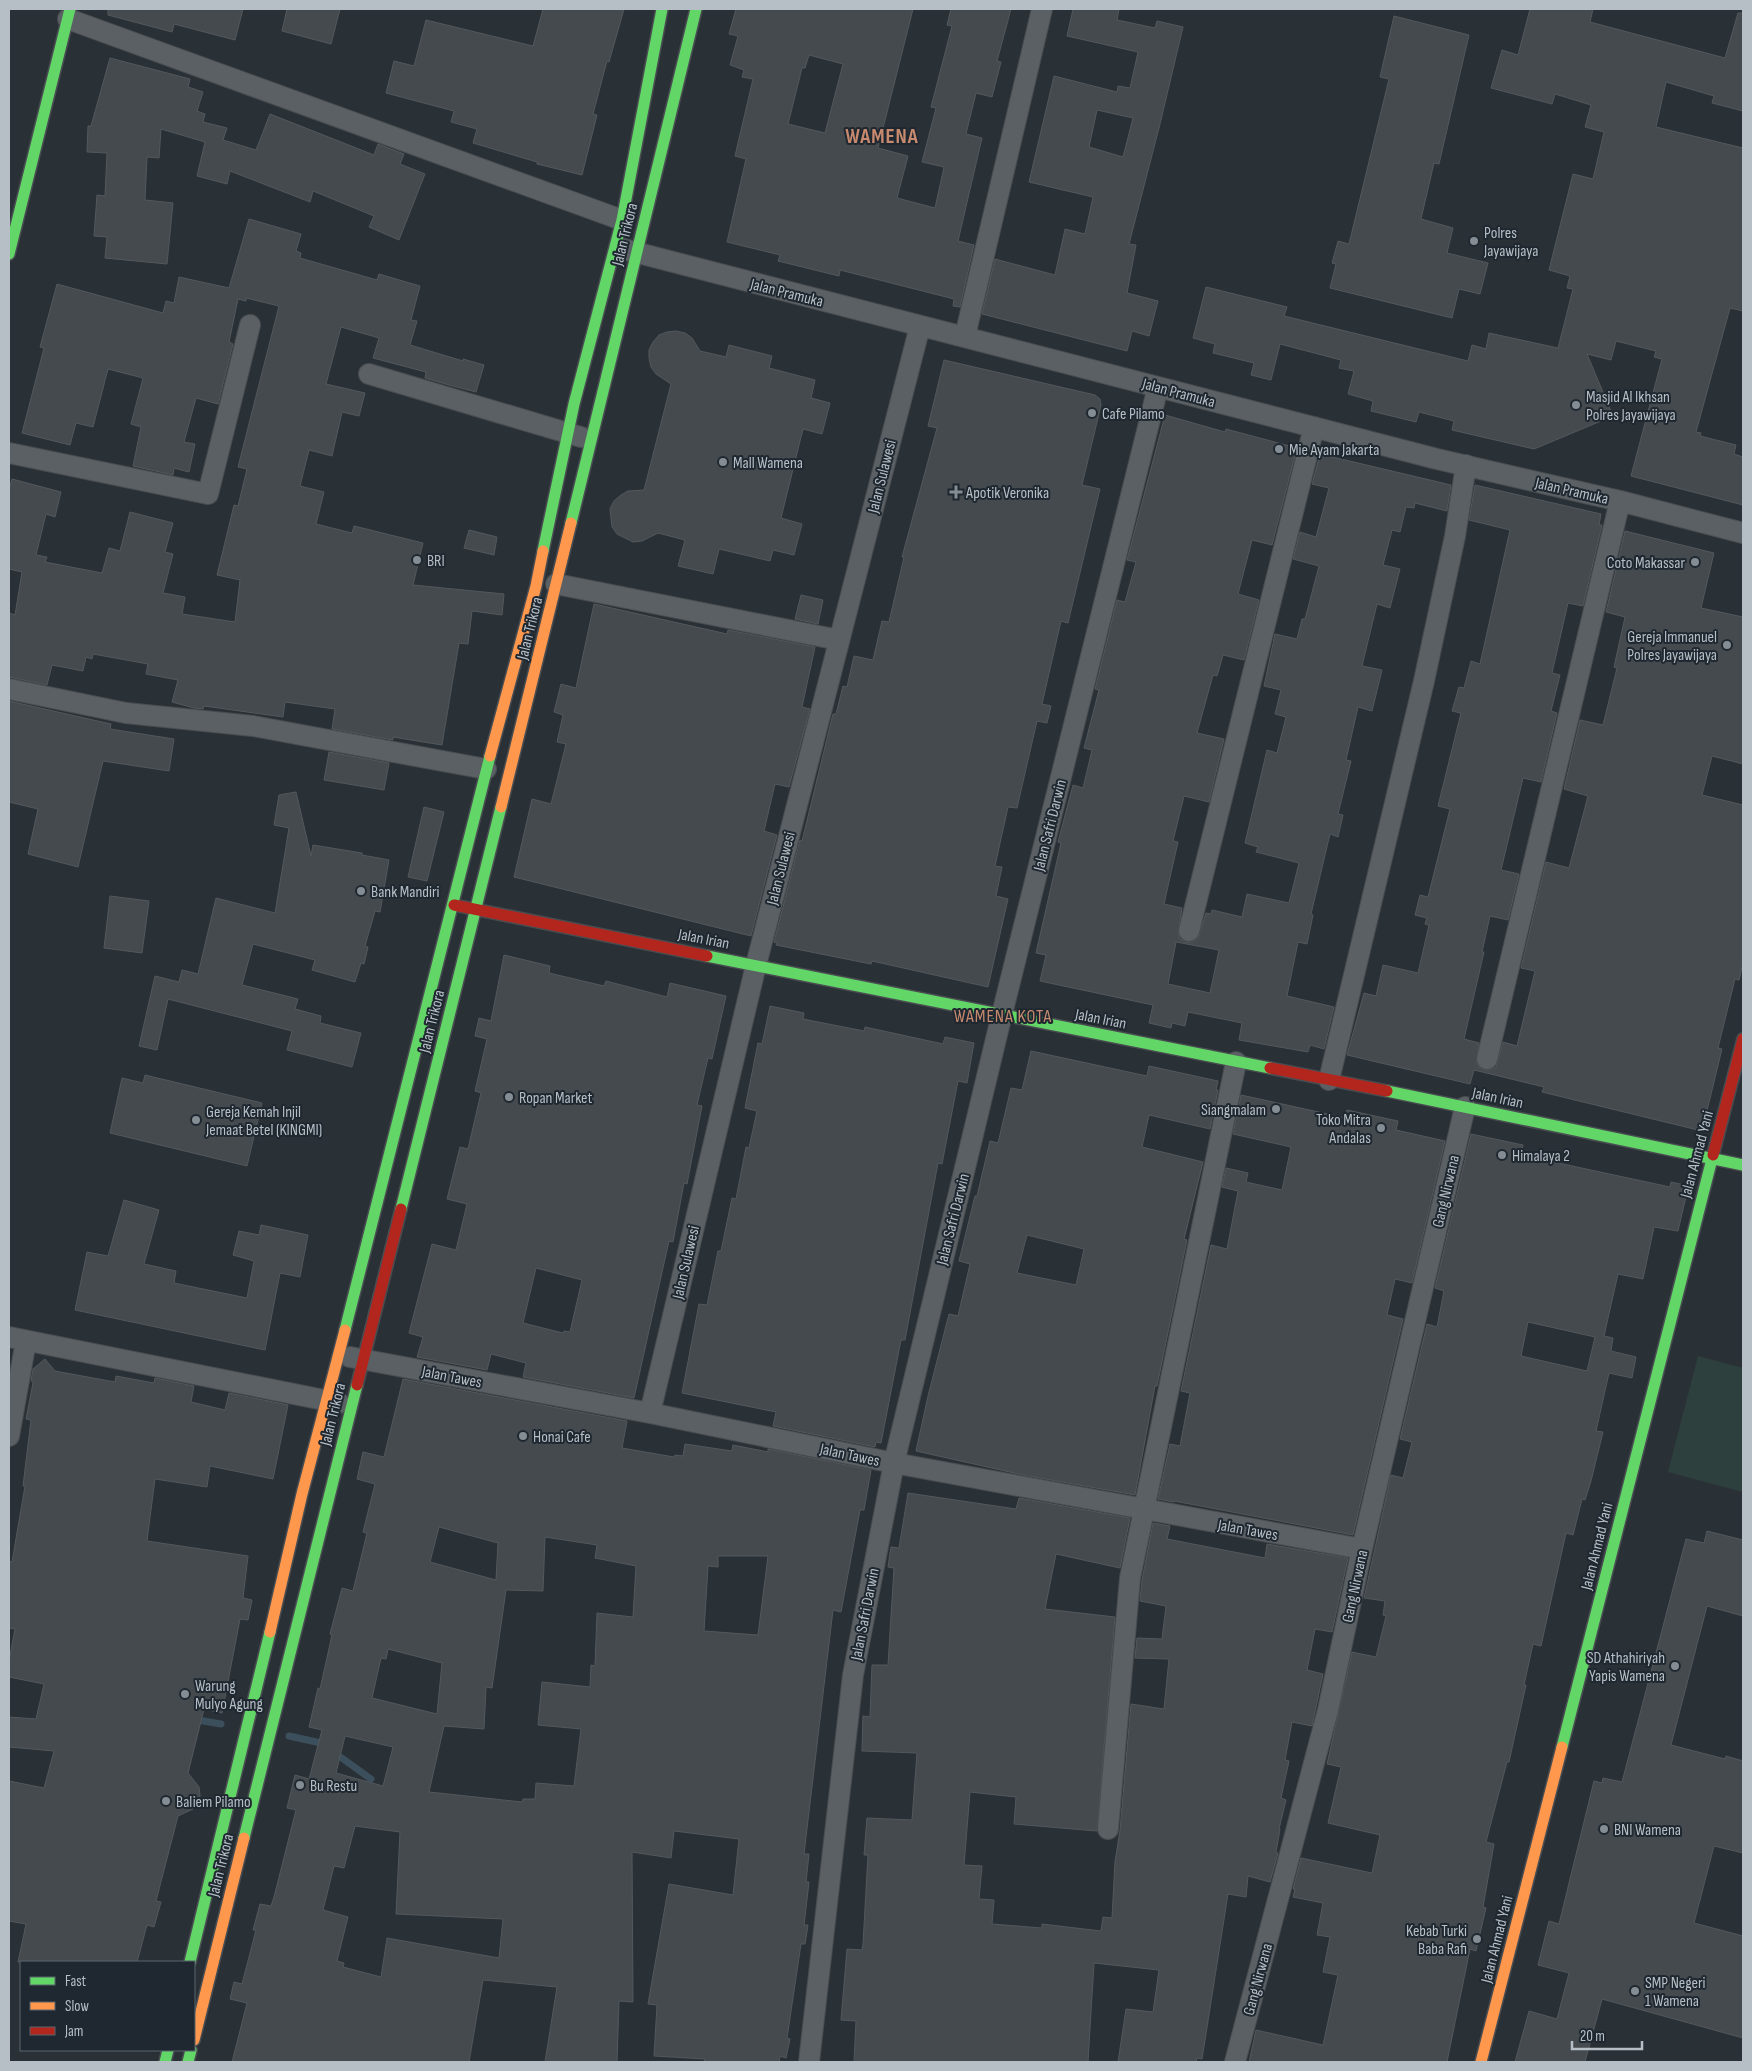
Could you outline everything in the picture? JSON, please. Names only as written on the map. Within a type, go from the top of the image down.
[{"type":"main road","name":"Jalan Trikora","points":[[190,1961],[249,1724],[302,1494],[394,1140],[486,769],[536,586],[568,434],[622,220],[662,9]]},
{"type":"main road","name":"Jalan Trikora","points":[[195,2036],[351,1406],[418,1146],[696,9]]},
{"type":"main road","points":[[9,254],[69,14]]},
{"type":"main road","name":"Jalan Irian","points":[[452,905],[1465,1107],[1743,1165]]},
{"type":"main road","name":"Jalan Ahmad Yani","points":[[1481,2062],[1743,1039]]},
{"type":"main road","points":[[394,1140],[418,1146]]},
{"type":"street","points":[[965,336],[1042,9]]},
{"type":"street","points":[[69,14],[622,220]]},
{"type":"street","name":"Jalan Pramuka","points":[[616,247],[636,254],[965,336],[1314,427],[1620,501],[1743,533]]},
{"type":"street","points":[[9,453],[208,494],[250,325]]},
{"type":"street","name":"Jalan Sulawesi","points":[[650,1413],[756,965],[920,326]]},
{"type":"street","points":[[370,374],[590,439]]},
{"type":"street","name":"Jalan Safri Darwin","points":[[809,2062],[852,1676],[894,1463],[1002,1014],[1158,387]]},
{"type":"street","points":[[1189,931],[1314,427]]},
{"type":"street","points":[[1329,1080],[1424,681],[1455,536],[1466,465]]},
{"type":"street","points":[[1487,1060],[1620,501]]},
{"type":"street","points":[[556,584],[839,640]]},
{"type":"street","points":[[9,689],[126,713],[253,726],[486,769]]},
{"type":"street","points":[[1108,1829],[1130,1578],[1236,1062]]},
{"type":"street","name":"Gang Nirwana","points":[[1235,2062],[1328,1710],[1362,1549],[1465,1107]]},
{"type":"street","points":[[9,1436],[17,1339],[351,1406]]},
{"type":"street","name":"Jalan Tawes","points":[[338,1355],[650,1413],[894,1463],[1362,1549]]},
{"type":"green space","points":[[1698,1356],[1743,1368],[1743,1492],[1668,1472]]},
{"type":"building","points":[[108,9],[243,9],[235,40],[174,24],[172,32],[108,15]]},
{"type":"building","points":[[287,9],[340,9],[331,44],[282,31]]},
{"type":"building","points":[[543,9],[624,9],[609,62],[607,61],[593,114],[597,115],[582,175],[537,164],[537,162],[473,143],[477,129],[451,122],[454,111],[386,93],[394,61],[414,66],[426,20],[533,46]]},
{"type":"building","points":[[736,9],[913,9],[878,148],[908,156],[897,198],[935,208],[944,167],[922,162],[936,108],[931,107],[952,26],[947,25],[951,9],[1011,9],[997,61],[1001,62],[992,97],[976,93],[966,134],[982,138],[958,241],[974,245],[960,307],[953,306],[954,299],[840,270],[839,276],[778,261],[780,255],[727,242],[746,159],[735,156],[753,79],[742,77],[744,70],[730,65],[738,36],[729,34]],"holes":[[[809,55],[843,64],[825,133],[788,124],[802,68],[805,68]]]},
{"type":"building","points":[[1073,9],[1119,9],[1117,20],[1155,28],[1157,21],[1183,27],[1129,244],[1136,245],[1127,293],[1158,301],[1149,336],[1132,331],[1127,351],[982,314],[995,259],[1055,275],[1065,229],[1085,234],[1093,197],[1029,182],[1054,76],[1117,92],[1118,86],[1130,88],[1138,52],[1067,36]],"holes":[[[1097,110],[1133,118],[1123,157],[1089,147]]]},
{"type":"building","points":[[1530,9],[1593,9],[1590,22],[1725,58],[1738,13],[1743,13],[1743,111],[1712,103],[1714,96],[1666,82],[1656,127],[1743,148],[1743,311],[1730,308],[1696,432],[1701,433],[1700,436],[1736,445],[1734,454],[1743,457],[1743,505],[1631,476],[1662,359],[1654,357],[1656,351],[1616,341],[1611,360],[1587,354],[1613,416],[1534,449],[1452,430],[1454,421],[1419,412],[1416,422],[1371,411],[1373,401],[1348,394],[1354,371],[1339,368],[1341,360],[1280,344],[1271,380],[1251,375],[1254,363],[1213,353],[1215,344],[1193,338],[1206,287],[1287,307],[1284,316],[1468,361],[1472,345],[1486,349],[1489,333],[1558,348],[1573,289],[1567,288],[1570,276],[1549,270],[1573,174],[1593,179],[1604,132],[1585,127],[1591,105],[1555,94],[1552,104],[1491,88],[1502,50],[1518,55]]},
{"type":"building","points":[[1394,16],[1469,35],[1439,164],[1434,163],[1421,219],[1453,228],[1447,253],[1488,263],[1480,294],[1459,289],[1452,318],[1330,288],[1336,264],[1332,263],[1338,241],[1349,244],[1389,79],[1380,77]]},
{"type":"building","points":[[110,58],[190,79],[188,87],[203,92],[197,111],[205,114],[203,122],[227,128],[223,140],[256,150],[270,114],[374,155],[378,144],[404,154],[400,164],[425,174],[399,240],[369,227],[374,216],[313,191],[310,202],[230,171],[227,184],[197,176],[205,142],[161,129],[159,158],[147,157],[145,200],[173,203],[167,264],[105,258],[107,237],[94,236],[97,195],[105,196],[107,153],[87,152],[88,126],[91,126]]},
{"type":"building","points":[[249,219],[301,234],[296,251],[301,253],[300,258],[377,280],[379,274],[420,286],[411,320],[417,321],[410,345],[463,361],[463,359],[484,365],[476,392],[449,385],[425,378],[426,372],[373,358],[379,338],[341,327],[326,384],[365,393],[359,416],[342,412],[332,456],[309,450],[300,486],[324,492],[316,524],[352,533],[354,526],[423,543],[413,585],[504,594],[502,615],[472,611],[468,644],[459,643],[442,745],[393,737],[393,740],[332,729],[335,709],[285,702],[283,717],[204,706],[203,709],[194,708],[172,702],[178,680],[146,674],[148,664],[93,654],[92,659],[86,657],[83,671],[52,665],[47,685],[9,677],[9,613],[15,615],[22,572],[9,569],[9,490],[12,479],[61,492],[55,517],[46,514],[36,555],[47,557],[45,562],[102,573],[109,548],[120,551],[130,512],[173,523],[165,552],[173,554],[163,593],[185,597],[182,614],[235,622],[240,580],[217,575],[234,505],[238,506],[247,469],[238,467],[279,306],[246,298],[246,301],[238,299],[229,342],[233,344],[218,404],[196,398],[184,442],[195,444],[189,472],[174,468],[173,475],[133,466],[141,427],[131,424],[143,378],[108,369],[93,427],[76,423],[70,445],[22,433],[44,348],[40,347],[57,284],[163,313],[166,301],[174,303],[179,277],[229,288]]},
{"type":"building","name":"Mall Wamena","points":[[676,331],[685,333],[692,338],[700,351],[726,357],[729,345],[772,356],[769,368],[815,380],[811,398],[830,403],[822,434],[803,429],[781,518],[802,524],[794,555],[773,550],[770,561],[719,549],[713,574],[678,566],[685,540],[658,533],[642,541],[633,542],[617,534],[612,527],[610,509],[614,501],[628,491],[644,490],[671,384],[656,374],[651,367],[649,350],[659,335]]},
{"type":"building","points":[[944,360],[1095,395],[1100,399],[1101,405],[1082,485],[1100,489],[1068,623],[1061,621],[1042,704],[1051,706],[1047,723],[1037,721],[1017,808],[1008,807],[995,866],[1002,867],[996,896],[1008,899],[988,987],[872,961],[871,964],[776,945],[777,943],[774,942],[800,840],[802,841],[833,714],[836,714],[843,686],[847,687],[854,656],[873,660],[882,621],[889,622],[904,557],[902,557],[937,428],[928,426]]},
{"type":"building","points":[[1165,415],[1225,432],[1226,429],[1297,448],[1272,545],[1252,540],[1238,594],[1259,600],[1244,660],[1223,655],[1217,676],[1213,675],[1197,733],[1224,739],[1209,802],[1184,796],[1173,841],[1178,842],[1164,904],[1182,908],[1178,934],[1180,939],[1192,942],[1198,939],[1206,913],[1211,914],[1212,910],[1242,917],[1247,894],[1289,903],[1299,863],[1256,852],[1258,847],[1245,843],[1267,750],[1277,753],[1286,717],[1275,714],[1281,690],[1264,686],[1275,634],[1297,639],[1302,619],[1305,619],[1319,566],[1293,559],[1300,532],[1316,537],[1329,488],[1312,484],[1320,454],[1451,485],[1447,511],[1415,503],[1414,508],[1406,507],[1400,532],[1392,530],[1383,565],[1400,569],[1390,608],[1377,604],[1362,666],[1382,670],[1372,711],[1358,707],[1346,760],[1351,761],[1338,814],[1343,815],[1338,837],[1330,834],[1311,914],[1313,915],[1307,944],[1298,942],[1287,996],[1334,1007],[1324,1049],[1310,1045],[1308,1052],[1239,1040],[1242,1023],[1188,1012],[1185,1026],[1172,1023],[1171,1028],[1149,1023],[1153,1005],[1040,981],[1046,955],[1036,953],[1061,843],[1058,842],[1073,785],[1083,788],[1092,750],[1084,748],[1099,690],[1095,689],[1117,600],[1125,602],[1136,562],[1127,560]],"holes":[[[1176,942],[1219,950],[1210,993],[1168,984]]]},
{"type":"building","points":[[1475,485],[1601,514],[1599,525],[1602,525],[1583,606],[1568,603],[1552,673],[1560,675],[1551,711],[1557,713],[1541,782],[1523,778],[1501,870],[1519,874],[1508,920],[1490,916],[1482,952],[1484,952],[1464,1039],[1479,1043],[1476,1062],[1484,1070],[1496,1067],[1503,1042],[1517,1046],[1535,971],[1521,968],[1546,862],[1569,868],[1588,796],[1564,789],[1580,720],[1603,725],[1617,668],[1614,667],[1625,617],[1606,612],[1625,531],[1714,553],[1701,608],[1743,617],[1743,764],[1712,756],[1702,795],[1743,805],[1743,963],[1739,980],[1735,979],[1718,1048],[1722,1049],[1702,1131],[1542,1092],[1544,1087],[1474,1070],[1470,1084],[1347,1055],[1364,993],[1376,996],[1383,965],[1418,973],[1429,925],[1425,924],[1427,918],[1415,915],[1420,895],[1428,897],[1450,809],[1438,806],[1461,713],[1452,711],[1459,687],[1464,688],[1471,661],[1480,664],[1510,530],[1469,520]]},
{"type":"building","points":[[469,530],[497,537],[494,555],[464,548]]},
{"type":"building","points":[[801,595],[823,600],[818,624],[795,619]]},
{"type":"building","points":[[594,604],[727,634],[728,630],[815,647],[802,707],[810,709],[789,787],[775,784],[764,831],[777,835],[751,936],[514,877],[532,799],[551,804],[566,744],[557,742],[563,715],[554,712],[561,684],[576,688]]},
{"type":"building","points":[[9,701],[111,724],[110,729],[174,739],[169,771],[103,761],[78,867],[28,854],[38,809],[9,802]]},
{"type":"building","points":[[329,752],[389,763],[384,790],[324,780]]},
{"type":"building","points":[[296,792],[311,856],[313,845],[362,853],[362,855],[389,860],[380,912],[375,911],[365,946],[368,947],[364,964],[361,963],[355,982],[312,970],[315,960],[253,944],[242,985],[298,999],[295,1009],[321,1016],[320,1023],[361,1033],[352,1067],[287,1050],[292,1031],[168,999],[157,1050],[139,1046],[155,976],[179,982],[182,970],[198,974],[216,898],[275,913],[289,828],[274,825],[279,795]]},
{"type":"building","points":[[424,807],[444,812],[427,881],[408,877]]},
{"type":"building","points":[[110,896],[149,901],[142,953],[104,948]]},
{"type":"building","points":[[504,955],[550,966],[549,973],[604,986],[606,981],[667,997],[670,983],[726,996],[712,1059],[708,1058],[697,1105],[702,1106],[687,1184],[684,1183],[673,1242],[669,1241],[634,1398],[523,1377],[526,1363],[491,1354],[487,1370],[417,1357],[423,1337],[409,1333],[432,1244],[456,1250],[467,1204],[447,1199],[460,1147],[468,1149],[481,1093],[475,1091],[487,1039],[475,1036],[479,1018],[491,1021]],"holes":[[[536,1268],[582,1280],[570,1332],[564,1331],[563,1333],[523,1323]]]},
{"type":"building","points":[[770,1006],[804,1013],[803,1019],[864,1031],[865,1027],[943,1044],[945,1037],[974,1043],[967,1083],[958,1081],[942,1164],[938,1163],[905,1340],[901,1340],[881,1443],[876,1442],[875,1447],[773,1426],[776,1412],[682,1393],[699,1304],[707,1305],[718,1251],[721,1251],[732,1198],[736,1199],[746,1147],[749,1148],[757,1111],[745,1108],[758,1043],[762,1044]]},
{"type":"building","points":[[1031,1051],[1147,1076],[1149,1066],[1218,1081],[1210,1129],[1149,1115],[1142,1147],[1203,1162],[1184,1239],[1187,1240],[1157,1386],[1155,1386],[1135,1495],[1023,1475],[916,1451],[949,1314],[958,1316],[970,1264],[959,1261],[990,1141],[998,1143],[1011,1088],[1022,1090]],"holes":[[[1027,1235],[1084,1249],[1076,1285],[1017,1273]]]},
{"type":"building","name":"Gereja Kemah Injil Jemaat Betel (KINGMI)","points":[[145,1075],[262,1103],[247,1166],[110,1133],[122,1078],[143,1083]]},
{"type":"building","points":[[1241,1095],[1346,1118],[1347,1110],[1398,1121],[1396,1130],[1445,1141],[1412,1283],[1395,1279],[1387,1315],[1403,1319],[1353,1535],[1158,1499],[1170,1444],[1180,1446],[1190,1393],[1181,1391],[1211,1245],[1227,1249],[1238,1191],[1222,1187],[1226,1168],[1248,1173],[1246,1182],[1282,1190],[1291,1147],[1233,1134]]},
{"type":"building","points":[[1471,1134],[1523,1145],[1521,1155],[1670,1187],[1671,1182],[1689,1186],[1678,1231],[1654,1227],[1643,1279],[1618,1274],[1604,1336],[1613,1338],[1611,1351],[1636,1357],[1632,1378],[1609,1373],[1596,1431],[1603,1432],[1591,1481],[1585,1500],[1582,1499],[1573,1535],[1566,1533],[1541,1646],[1533,1644],[1509,1762],[1507,1762],[1486,1842],[1494,1844],[1483,1907],[1486,1908],[1476,1951],[1470,1949],[1447,2062],[1249,2062],[1256,2030],[1323,2045],[1338,1975],[1323,1972],[1330,1937],[1317,1935],[1323,1903],[1293,1897],[1295,1889],[1293,1889],[1301,1858],[1372,1873],[1380,1835],[1328,1823],[1341,1767],[1327,1764],[1352,1652],[1376,1657],[1386,1616],[1383,1615],[1385,1601],[1364,1598],[1391,1475],[1403,1478],[1412,1442],[1400,1439],[1427,1324],[1437,1327],[1444,1291],[1435,1288]],"holes":[[[1528,1322],[1595,1337],[1587,1371],[1521,1356]]]},
{"type":"building","points":[[124,1200],[159,1210],[144,1264],[176,1271],[174,1283],[247,1298],[254,1261],[233,1255],[239,1231],[259,1235],[261,1225],[308,1235],[300,1277],[280,1273],[265,1350],[75,1310],[87,1252],[108,1256]]},
{"type":"building","points":[[45,1359],[55,1371],[115,1382],[116,1376],[154,1383],[155,1378],[194,1386],[191,1402],[225,1410],[229,1393],[288,1405],[273,1479],[210,1466],[207,1487],[155,1479],[147,1541],[248,1556],[243,1598],[252,1600],[248,1620],[240,1619],[222,1713],[204,1709],[188,1773],[199,1787],[199,1803],[193,1809],[178,1816],[156,1901],[161,1902],[154,1927],[147,1925],[137,1961],[18,1962],[26,1924],[9,1921],[9,1781],[44,1788],[54,1751],[9,1747],[9,1717],[36,1719],[44,1684],[9,1677],[9,1661],[15,1629],[9,1628],[9,1561],[12,1562],[25,1486],[23,1486],[31,1420],[26,1419],[33,1383],[31,1380],[33,1369]]},
{"type":"building","points":[[403,1379],[627,1421],[622,1448],[674,1457],[675,1455],[683,1456],[685,1444],[732,1451],[733,1445],[768,1452],[768,1449],[871,1470],[864,1510],[860,1510],[841,1612],[833,1610],[804,1854],[809,1854],[806,1882],[809,1882],[804,1925],[808,1925],[805,1944],[801,1944],[787,2038],[790,2039],[786,2058],[780,2056],[779,2062],[704,2062],[705,2059],[654,2056],[657,2005],[648,2004],[669,1884],[733,1895],[739,1839],[674,1831],[671,1858],[632,1852],[633,2002],[619,2001],[617,2062],[545,2062],[557,1987],[483,1980],[469,2062],[232,2062],[247,2003],[230,1999],[234,1982],[242,1984],[256,1930],[253,1930],[260,1904],[271,1906],[274,1897],[296,1810],[287,1808],[295,1775],[309,1779],[322,1730],[309,1727],[318,1688],[320,1689],[332,1635],[330,1634],[342,1588],[353,1591],[367,1533],[363,1532],[375,1484],[357,1479],[363,1452],[384,1457]],"holes":[[[439,1527],[498,1543],[496,1580],[430,1562]],[[545,1537],[597,1545],[595,1558],[636,1566],[633,1617],[597,1613],[595,1666],[591,1665],[590,1687],[542,1682],[538,1725],[581,1729],[574,1786],[536,1783],[535,1799],[523,1799],[522,1802],[429,1792],[444,1726],[484,1729],[486,1687],[492,1688],[506,1590],[543,1591]],[[718,1556],[768,1556],[758,1635],[704,1631],[708,1566],[718,1567]],[[388,1649],[442,1663],[437,1714],[372,1698],[381,1658],[386,1659]],[[345,1736],[393,1747],[383,1786],[336,1773]],[[355,1826],[400,1832],[396,1914],[503,1919],[499,1958],[387,1938],[381,1977],[343,1967],[344,1963],[337,1961],[348,1917],[323,1910],[334,1866],[344,1868]]]},
{"type":"building","points":[[908,1493],[1016,1509],[1019,1498],[1130,1518],[1120,1568],[1056,1554],[1045,1609],[1115,1617],[1097,1831],[1014,1824],[1016,1797],[970,1792],[964,1865],[982,1866],[979,1899],[994,1900],[992,1924],[1042,1928],[1042,1924],[1101,1931],[1103,1917],[1112,1918],[1115,1862],[1120,1830],[1131,1704],[1164,1709],[1169,1659],[1135,1658],[1137,1638],[1162,1639],[1166,1606],[1140,1601],[1153,1523],[1170,1526],[1167,1539],[1265,1558],[1267,1544],[1348,1558],[1332,1632],[1315,1629],[1307,1670],[1323,1674],[1312,1726],[1292,1722],[1285,1760],[1289,1761],[1281,1798],[1286,1800],[1279,1829],[1276,1852],[1278,1853],[1270,1882],[1248,1876],[1246,1897],[1228,1894],[1202,2059],[1197,2058],[1196,2062],[1118,2062],[1126,2009],[1153,2012],[1159,1970],[1094,1963],[1088,2062],[854,2062],[856,2021],[841,2020],[847,1949],[862,1950],[863,1944],[868,1855],[864,1855],[867,1818],[912,1820],[917,1753],[862,1751],[863,1716],[870,1717],[872,1665],[888,1665],[894,1568],[888,1567],[891,1547],[899,1548]]},
{"type":"building","points":[[1707,1531],[1743,1540],[1743,1616],[1707,1606],[1671,1745],[1725,1759],[1726,1756],[1743,1761],[1743,1853],[1714,1846],[1694,1923],[1743,1936],[1743,2038],[1602,1999],[1585,2062],[1515,2062],[1529,2011],[1557,2019],[1569,1973],[1538,1965],[1549,1921],[1559,1924],[1594,1781],[1602,1783],[1603,1778],[1622,1782],[1686,1539],[1704,1543]]},
{"type":"waterway","points":[[192,1719],[221,1724]]},
{"type":"waterway","points":[[289,1736],[321,1743],[371,1779]]},
{"type":"traffic: fast","points":[[9,254],[70,9]]},
{"type":"traffic: fast","points":[[543,551],[574,404],[622,220],[662,9]]},
{"type":"traffic: fast","points":[[571,523],[696,9]]},
{"type":"traffic: fast","points":[[345,1330],[490,756]]},
{"type":"traffic: fast","points":[[401,1209],[501,807]]},
{"type":"traffic: fast","points":[[707,956],[1270,1068]]},
{"type":"traffic: fast","points":[[1387,1091],[1743,1165]]},
{"type":"traffic: fast","points":[[1562,1747],[1713,1155]]},
{"type":"traffic: fast","points":[[244,1838],[357,1385]]},
{"type":"traffic: fast","points":[[190,1961],[270,1632]]},
{"type":"traffic: fast","points":[[165,2062],[168,2051]]},
{"type":"traffic: fast","points":[[188,2062],[191,2051]]},
{"type":"traffic: slow","points":[[501,807],[571,523]]},
{"type":"traffic: slow","points":[[490,756],[536,586],[543,551]]},
{"type":"traffic: slow","points":[[270,1632],[302,1494],[345,1330]]},
{"type":"traffic: slow","points":[[1481,2062],[1562,1747]]},
{"type":"traffic: slow","points":[[195,2036],[244,1838]]},
{"type":"traffic: jam","points":[[454,905],[707,956]]},
{"type":"traffic: jam","points":[[1713,1155],[1743,1039]]},
{"type":"traffic: jam","points":[[1270,1068],[1387,1091]]},
{"type":"traffic: jam","points":[[357,1385],[401,1209]]},
{"type":"place","name":"Polres Jayawijaya","points":[[1474,241]]},
{"type":"place","name":"Masjid Al Ikhsan Polres Jayawijaya","points":[[1576,405]]},
{"type":"place","name":"Cafe Pilamo","points":[[1092,413]]},
{"type":"place","name":"Mie Ayam Jakarta","points":[[1279,449]]},
{"type":"place","name":"Mall Wamena","points":[[723,462]]},
{"type":"place","name":"Apotik Veronika","points":[[956,492]]},
{"type":"place","name":"BRI","points":[[417,560]]},
{"type":"place","name":"Coto Makassar","points":[[1695,562]]},
{"type":"place","name":"Gereja Immanuel Polres Jayawijaya","points":[[1727,645]]},
{"type":"place","name":"Bank Mandiri","points":[[361,891]]},
{"type":"place","name":"Ropan Market","points":[[509,1097]]},
{"type":"place","name":"Siangmalam","points":[[1276,1109]]},
{"type":"place","name":"Gereja Kemah Injil Jemaat Betel (KINGMI)","points":[[196,1120]]},
{"type":"place","name":"Toko Mitra Andalas","points":[[1381,1128]]},
{"type":"place","name":"Himalaya 2","points":[[1502,1155]]},
{"type":"place","name":"Honai Cafe","points":[[523,1436]]},
{"type":"place","name":"SD Athahiriyah Yapis Wamena","points":[[1675,1666]]},
{"type":"place","name":"Warung Mulyo Agung","points":[[185,1694]]},
{"type":"place","name":"Bu Restu","points":[[300,1785]]},
{"type":"place","name":"Baliem Pilamo","points":[[166,1801]]},
{"type":"place","name":"BNI Wamena","points":[[1604,1829]]},
{"type":"place","name":"Kebab Turki Baba Rafi","points":[[1477,1939]]},
{"type":"place","name":"SMP Negeri 1 Wamena","points":[[1635,1991]]},
{"type":"district","name":"WAMENA","points":[[882,136]]},
{"type":"district","name":"WAMENA KOTA","points":[[1003,1016]]}]
